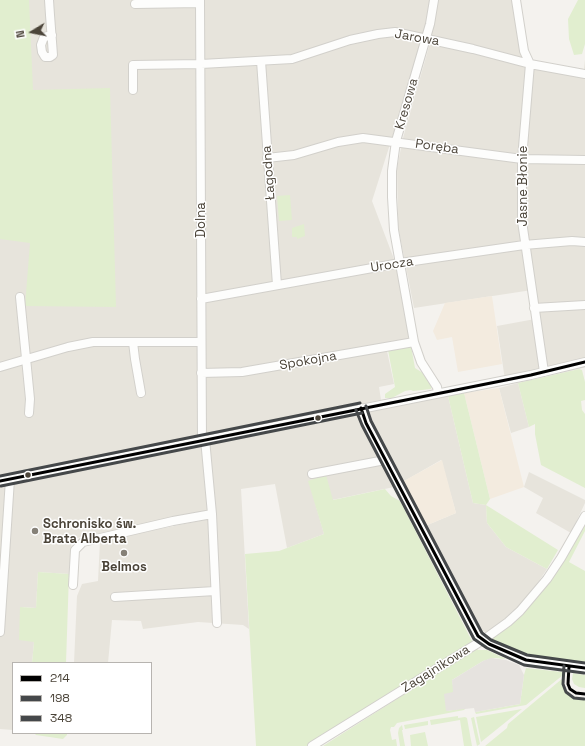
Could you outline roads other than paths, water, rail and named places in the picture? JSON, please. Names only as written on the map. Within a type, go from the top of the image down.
[{"type":"street","points":[[49,0],[52,35]]},
{"type":"street","name":"Kresowa","points":[[434,0],[430,24],[396,142],[392,170],[392,197],[394,230],[414,342],[421,362],[437,387],[438,393]]},
{"type":"street","points":[[516,0],[524,51],[530,64]]},
{"type":"street","points":[[135,4],[200,1]]},
{"type":"street","name":"Dolna","points":[[200,1],[201,373],[203,440],[212,514],[217,623]]},
{"type":"street","name":"Jarowa","points":[[133,90],[133,65],[201,64],[261,61],[298,57],[342,42],[378,34],[399,33],[473,49],[530,64],[585,74]]},
{"type":"street","name":"Łagodna","points":[[261,61],[277,285]]},
{"type":"street","name":"Jasne Błonie","points":[[530,64],[522,159],[522,221],[524,246],[544,372]]},
{"type":"street","name":"Poręba","points":[[267,158],[294,155],[353,138],[371,138],[522,159],[585,160]]},
{"type":"street","name":"Urocza","points":[[201,299],[400,263],[524,246],[572,241],[585,242]]},
{"type":"street","points":[[20,297],[30,399],[29,412]]},
{"type":"street","points":[[534,308],[585,305]]},
{"type":"street","points":[[0,367],[25,358],[93,342],[201,342]]},
{"type":"street","points":[[133,342],[141,393]]},
{"type":"street","name":"Spokojna","points":[[201,373],[242,372],[414,342]]},
{"type":"street","points":[[0,481],[544,372],[585,362]]},
{"type":"street","points":[[361,408],[364,418],[385,460],[474,631],[483,640],[526,660],[585,668]]},
{"type":"street","points":[[312,474],[385,460]]},
{"type":"street","points":[[0,632],[10,479]]},
{"type":"street","points":[[73,585],[75,550],[82,542],[173,521],[212,514]]},
{"type":"street","name":"Zagajnikowa","points":[[312,746],[483,640],[515,616],[547,579],[585,516]]},
{"type":"street","points":[[115,597],[215,591]]},
{"type":"place","name":"Schronisko św. Brata Alberta","points":[[35,531]]},
{"type":"place","name":"Belmos","points":[[124,553]]}]
